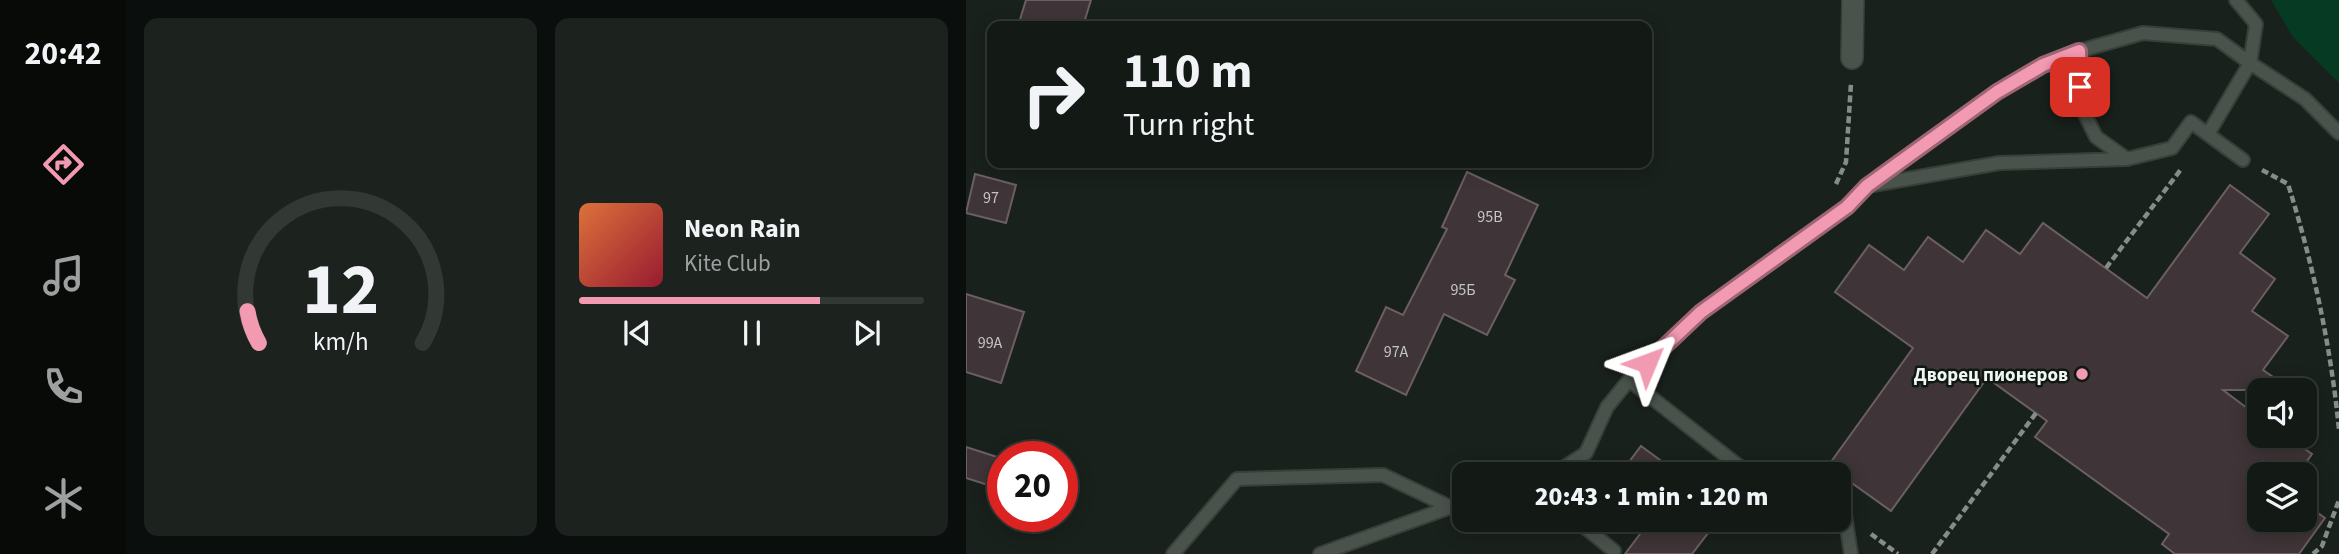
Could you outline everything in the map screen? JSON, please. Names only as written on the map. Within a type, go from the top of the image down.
[{"type":"street","points":[[1853,0],[1853,58]]},
{"type":"lane","points":[[2207,134],[2250,64],[2256,24],[2236,0]]},
{"type":"lane","points":[[1572,462],[1586,453],[1607,407],[1629,380],[1701,312],[1847,207],[1867,186],[1997,92],[2043,65],[2079,51],[2143,33],[2217,38],[2250,64],[2305,99],[2339,132]]},
{"type":"lane","points":[[2079,51],[2080,104],[2096,137],[2127,159]]},
{"type":"lane","points":[[1867,186],[1999,163],[2127,159],[2172,148],[2191,122],[2243,160]]},
{"type":"lane","points":[[1629,380],[1734,462]]},
{"type":"lane","points":[[1173,554],[1237,479],[1383,475],[1448,506]]},
{"type":"lane","points":[[1320,554],[1452,505]]},
{"type":"lane","points":[[1591,532],[1614,551]]},
{"type":"lane","points":[[1848,532],[1851,554]]},
{"type":"path","points":[[1822,225],[1826,206],[1846,162],[1853,58]]},
{"type":"path","points":[[2106,268],[2207,134]]},
{"type":"path","points":[[2243,160],[2288,184],[2305,239],[2334,375],[2339,430]]},
{"type":"path","points":[[1932,554],[2036,413]]},
{"type":"path","points":[[2314,554],[2322,545],[2339,500]]},
{"type":"green space","points":[[2271,0],[2339,0],[2339,83],[2293,37]]},
{"type":"building","points":[[1026,0],[1091,0],[1085,21],[1020,21]]},
{"type":"building","points":[[1467,172],[1538,205],[1505,275],[1515,280],[1487,335],[1444,314],[1406,395],[1356,371],[1386,307],[1403,315],[1447,229],[1442,227]]},
{"type":"building","points":[[975,174],[1016,185],[1006,223],[966,213]]},
{"type":"building","name":"Дворец пионеров","points":[[2230,185],[2269,214],[2240,253],[2275,279],[2252,311],[2288,336],[2263,370],[2275,378],[2247,378],[2247,390],[2223,390],[2247,408],[2247,448],[2303,448],[2312,454],[2306,462],[2247,462],[2247,532],[2315,532],[2299,554],[2175,554],[2162,544],[2169,534],[2035,437],[2047,421],[1987,378],[1891,511],[1851,482],[1851,462],[1831,462],[1913,348],[1835,292],[1869,245],[1904,270],[1928,237],[1963,262],[1986,230],[2020,254],[2043,223],[2147,298]]},
{"type":"building","points":[[966,294],[1024,312],[1001,383],[966,372]]},
{"type":"building","points":[[1641,446],[1663,462],[1629,462]]},
{"type":"building","points":[[966,447],[987,454],[987,485],[966,478]]},
{"type":"building","name":"Дворец пионеров","points":[[2317,512],[2325,518],[2317,529]]},
{"type":"building","points":[[1642,532],[1709,532],[1692,554],[1625,554]]},
{"type":"place","name":"Дворец пионеров","points":[[2082,374]]},
{"type":"route","points":[[1647,363],[1701,312],[1847,207],[1867,186],[1997,92],[2043,65],[2079,51],[2080,87]]}]
